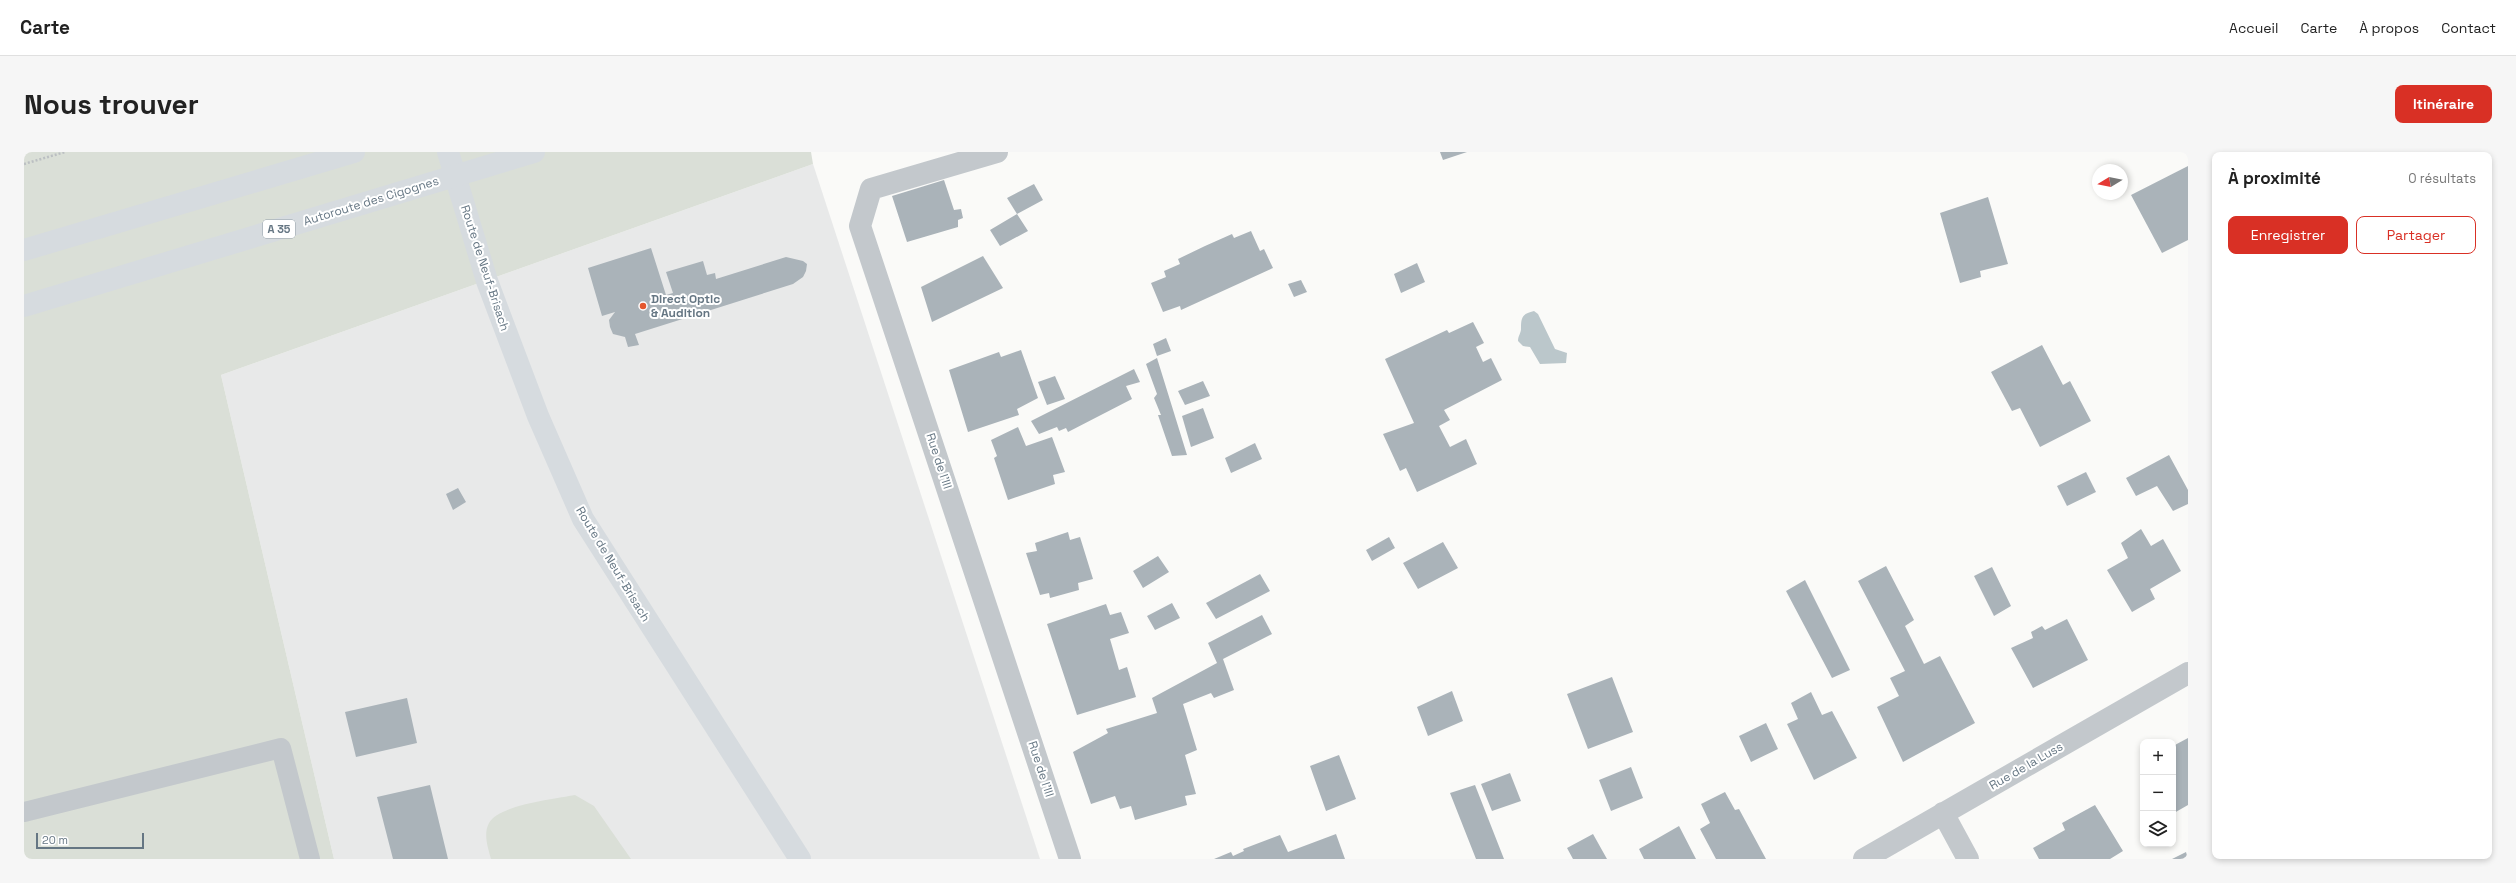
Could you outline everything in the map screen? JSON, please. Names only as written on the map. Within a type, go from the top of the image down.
[{"type":"main road","points":[[24,250],[354,152]]},
{"type":"main road","name":"Route de Neuf-Brisach","points":[[448,152],[486,281],[538,416],[583,519],[800,859]]},
{"type":"main road","name":"Autoroute des Cigognes","points":[[24,306],[534,152]]},
{"type":"street","name":"Rue de l'Ill","points":[[998,152],[871,189],[860,226],[1070,859]]},
{"type":"street","name":"Rue de la Luss","points":[[1864,859],[2188,673]]},
{"type":"street","points":[[1943,813],[1968,859]]},
{"type":"lane","points":[[24,812],[281,748],[310,859]]},
{"type":"path","points":[[24,164],[65,152]]},
{"type":"shaded area","points":[[24,152],[811,152],[813,164],[221,375],[334,859],[24,859]]},
{"type":"shaded area","points":[[813,164],[1040,859],[334,859],[221,375]]},
{"type":"shaded area","points":[[1534,311],[1538,314],[1555,349],[1567,353],[1566,363],[1540,364],[1530,347],[1523,346],[1518,341],[1523,317],[1527,313]]},
{"type":"shaded area","points":[[575,795],[594,806],[631,859],[491,859],[486,832],[489,823],[494,817],[515,807]]},
{"type":"building","points":[[1440,152],[1467,152],[1443,160]]},
{"type":"building","points":[[2188,166],[2188,240],[2162,253],[2131,195]]},
{"type":"building","points":[[944,180],[954,210],[961,209],[963,218],[958,220],[958,227],[907,242],[892,196]]},
{"type":"building","points":[[1034,184],[1043,200],[1017,214],[1007,198]]},
{"type":"building","points":[[1988,197],[2008,264],[1980,271],[1981,277],[1960,283],[1940,213]]},
{"type":"building","points":[[1017,214],[1028,231],[1000,246],[990,230]]},
{"type":"building","points":[[1251,231],[1260,251],[1264,249],[1273,268],[1181,310],[1180,306],[1163,312],[1151,283],[1166,277],[1164,271],[1180,264],[1178,259],[1205,246],[1232,234],[1234,238]]},
{"type":"building","points":[[651,248],[666,295],[673,293],[666,272],[703,261],[707,275],[715,273],[716,279],[786,257],[803,261],[807,264],[803,277],[793,284],[635,334],[639,345],[628,347],[625,337],[613,334],[610,327],[609,320],[615,312],[602,316],[588,268]]},
{"type":"building","points":[[983,256],[1003,288],[932,322],[921,287]]},
{"type":"building","points":[[1417,263],[1425,282],[1401,293],[1394,274]]},
{"type":"building","points":[[1301,280],[1307,292],[1294,297],[1288,284]]},
{"type":"building","points":[[1473,322],[1484,343],[1476,347],[1483,362],[1491,358],[1502,380],[1444,410],[1450,420],[1439,426],[1450,447],[1466,439],[1477,464],[1417,492],[1406,468],[1400,471],[1383,434],[1414,423],[1385,359],[1447,330],[1449,333]]},
{"type":"building","points":[[1166,338],[1171,351],[1157,356],[1153,344]]},
{"type":"building","points":[[2042,345],[2063,385],[2070,381],[2091,421],[2040,447],[2020,408],[2012,411],[1991,372]]},
{"type":"building","points":[[1021,350],[1038,398],[1017,409],[1019,415],[968,432],[949,370],[999,352],[1001,357]]},
{"type":"building","points":[[1157,358],[1187,455],[1172,456],[1158,415],[1161,415],[1154,398],[1157,394],[1146,364]]},
{"type":"building","points":[[1134,369],[1140,382],[1126,386],[1132,399],[1068,432],[1066,428],[1059,431],[1057,427],[1039,434],[1031,421]]},
{"type":"building","points":[[1055,376],[1065,399],[1047,405],[1038,382]]},
{"type":"building","points":[[1203,381],[1210,396],[1185,405],[1178,391]]},
{"type":"building","points":[[1203,408],[1214,438],[1191,447],[1182,416]]},
{"type":"building","points":[[1018,427],[1026,446],[1052,437],[1065,472],[1053,475],[1055,484],[1008,500],[994,458],[997,456],[991,440]]},
{"type":"building","points":[[1255,443],[1262,459],[1231,473],[1225,458]]},
{"type":"building","points":[[2169,455],[2188,490],[2188,504],[2173,511],[2157,486],[2136,496],[2126,478]]},
{"type":"building","points":[[2086,472],[2096,492],[2067,506],[2057,486]]},
{"type":"building","points":[[458,488],[466,502],[453,510],[446,494]]},
{"type":"building","points":[[2141,529],[2151,546],[2163,539],[2181,571],[2150,589],[2155,599],[2132,612],[2107,570],[2128,558],[2121,543]]},
{"type":"building","points":[[1068,532],[1070,540],[1080,537],[1093,579],[1078,583],[1079,590],[1050,598],[1049,593],[1040,595],[1026,553],[1037,551],[1035,543]]},
{"type":"building","points":[[1389,537],[1395,548],[1372,561],[1366,550]]},
{"type":"building","points":[[1443,542],[1458,568],[1418,589],[1403,563]]},
{"type":"building","points":[[1158,556],[1169,572],[1143,588],[1133,571]]},
{"type":"building","points":[[1886,566],[1914,620],[1905,626],[1924,664],[1940,656],[1975,723],[1903,762],[1877,707],[1899,696],[1890,678],[1905,671],[1858,581]]},
{"type":"building","points":[[1992,567],[2011,606],[1994,616],[1974,576]]},
{"type":"building","points":[[1260,574],[1270,591],[1216,619],[1206,603]]},
{"type":"building","points":[[1805,580],[1850,670],[1832,678],[1786,591]]},
{"type":"building","points":[[1172,603],[1180,618],[1155,630],[1147,616]]},
{"type":"building","points":[[1106,604],[1110,615],[1121,612],[1129,633],[1110,639],[1119,670],[1127,667],[1136,697],[1077,715],[1047,624]]},
{"type":"building","points":[[1262,615],[1272,634],[1223,659],[1234,690],[1214,698],[1211,693],[1183,704],[1197,750],[1185,755],[1196,794],[1185,796],[1187,805],[1135,820],[1131,806],[1120,809],[1115,796],[1091,804],[1073,752],[1108,733],[1106,729],[1157,713],[1152,698],[1217,663],[1208,643]]},
{"type":"building","points":[[2067,619],[2088,660],[2033,688],[2011,648],[2033,638],[2031,632],[2042,626],[2045,630]]},
{"type":"building","points":[[1612,677],[1633,732],[1588,749],[1567,694]]},
{"type":"building","points":[[1452,691],[1463,721],[1428,736],[1417,707]]},
{"type":"building","points":[[1811,692],[1822,715],[1832,711],[1857,758],[1814,780],[1787,724],[1798,719],[1791,703]]},
{"type":"building","points":[[407,698],[417,743],[356,757],[345,712]]},
{"type":"building","points":[[1766,723],[1778,749],[1751,762],[1739,736]]},
{"type":"building","points":[[2188,738],[2188,805],[2176,812],[2176,775],[2176,744]]},
{"type":"building","points":[[1339,755],[1356,799],[1326,811],[1310,766]]},
{"type":"building","points":[[1631,767],[1643,798],[1611,811],[1599,780]]},
{"type":"building","points":[[1510,773],[1521,801],[1492,811],[1481,784]]},
{"type":"building","points":[[430,785],[448,859],[393,859],[377,797]]},
{"type":"building","points":[[1475,785],[1504,859],[1476,859],[1450,793]]},
{"type":"building","points":[[1725,792],[1735,810],[1739,809],[1766,859],[1716,859],[1700,829],[1710,823],[1701,804]]},
{"type":"building","points":[[2095,805],[2123,851],[2110,859],[2039,859],[2033,848],[2065,830],[2062,823]]},
{"type":"building","points":[[1679,826],[1696,859],[1644,859],[1639,849]]},
{"type":"building","points":[[1336,834],[1345,859],[1214,859],[1231,852],[1233,856],[1244,851],[1243,849],[1280,835],[1288,852]]},
{"type":"building","points":[[1593,834],[1607,859],[1573,859],[1567,848]]},
{"type":"building","points":[[2186,852],[2188,859],[2172,859]]},
{"type":"place","name":"Direct Optic & Audition","points":[[643,306]]}]
